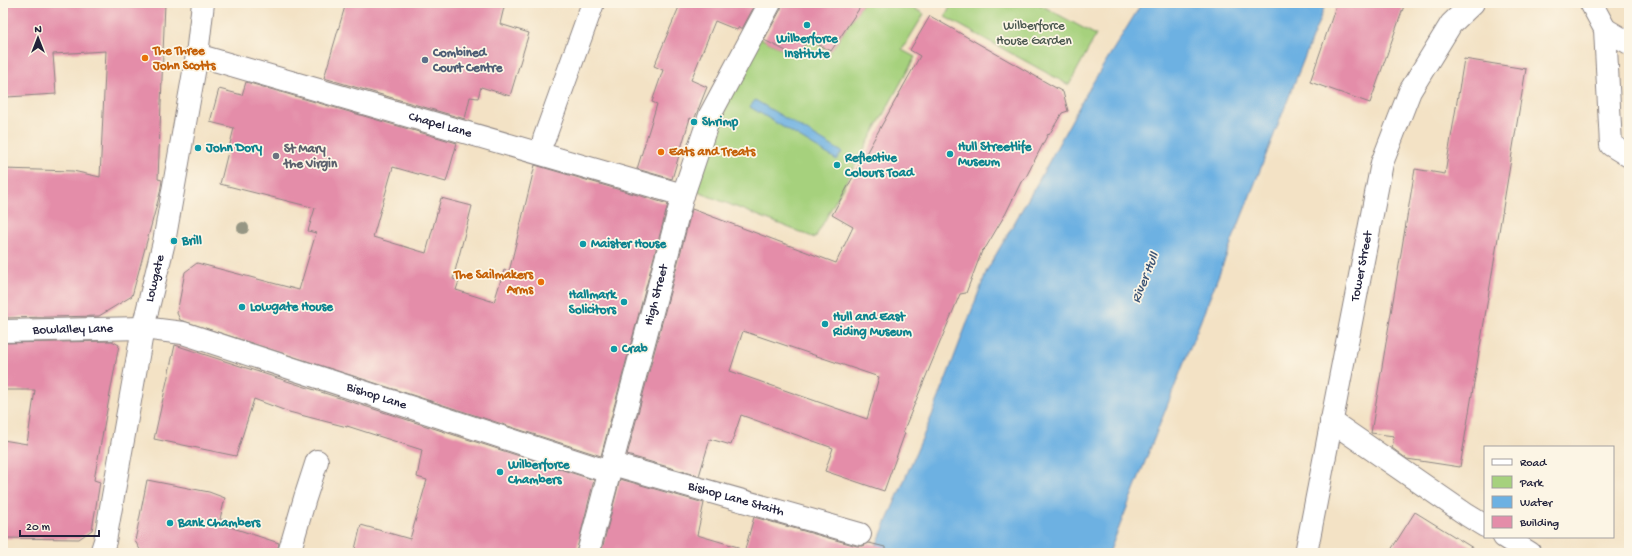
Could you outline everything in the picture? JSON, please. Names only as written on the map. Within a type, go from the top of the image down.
[{"type":"street","name":"Lowgate","points":[[101,553],[108,525],[143,328],[164,242],[197,55],[204,3]]},
{"type":"street","points":[[544,139],[593,3]]},
{"type":"street","name":"High Street","points":[[588,553],[683,194],[710,115],[770,3]]},
{"type":"street","name":"Tower Street","points":[[1306,553],[1382,163],[1410,92],[1451,24],[1473,3]]},
{"type":"street","points":[[1591,3],[1605,29],[1611,145],[1629,156]]},
{"type":"street","points":[[1605,29],[1629,43]]},
{"type":"street","name":"Chapel Lane","points":[[197,55],[683,194]]},
{"type":"street","name":"Bowlalley Lane","points":[[3,332],[143,328]]},
{"type":"street","name":"Bishop Lane","points":[[143,328],[183,333],[611,468]]},
{"type":"street","points":[[1331,421],[1484,525]]},
{"type":"street","points":[[289,553],[304,498],[317,461]]},
{"type":"street","name":"Bishop Lane Staith","points":[[611,468],[860,534]]},
{"type":"street","points":[[1506,538],[1530,553]]},
{"type":"green space","points":[[863,3],[905,3],[924,14],[902,50],[915,57],[815,238],[693,190],[728,96],[758,37],[798,57],[808,39],[831,51]]},
{"type":"green space","name":"Wilberforce House Garden","points":[[952,3],[1037,3],[1096,35],[1069,85],[945,17]]},
{"type":"water","name":"River Hull","points":[[1141,3],[1326,3],[1109,553],[873,553],[933,413],[987,270],[1039,180],[1087,92]]},
{"type":"water","points":[[755,100],[842,152],[837,160],[750,107]]},
{"type":"building","points":[[3,3],[165,3],[158,179],[162,180],[160,193],[132,296],[99,316],[3,318],[3,169],[73,171],[100,177],[106,51],[53,54],[56,94],[7,97],[3,57]]},
{"type":"building","name":"Combined Court Centre","points":[[346,3],[505,3],[500,24],[529,33],[510,96],[481,87],[478,98],[470,97],[465,119],[324,78]]},
{"type":"building","points":[[672,3],[756,3],[742,29],[739,27],[737,30],[715,21],[691,80],[707,87],[694,120],[690,118],[672,179],[637,169],[657,104],[652,102],[663,70],[654,66],[679,7]]},
{"type":"building","name":"Wilberforce Institute","points":[[782,3],[863,3],[831,51],[808,39],[798,57],[764,40],[781,9]]},
{"type":"building","points":[[1337,3],[1405,3],[1370,103],[1310,82]]},
{"type":"building","points":[[930,16],[1063,92],[1068,111],[1062,113],[1049,135],[1048,134],[1025,179],[1021,182],[1006,213],[986,247],[982,251],[966,293],[960,294],[903,432],[905,433],[884,491],[825,471],[833,448],[741,415],[731,445],[710,439],[699,476],[627,455],[692,209],[836,263],[853,227],[832,215],[920,56],[910,50]],"holes":[[[743,331],[879,377],[867,419],[730,371]]]},
{"type":"building","points":[[1464,59],[1526,69],[1460,467],[1407,459],[1392,448],[1394,436],[1371,433],[1415,169],[1445,174]]},
{"type":"building","points":[[246,82],[457,143],[446,182],[393,167],[373,237],[426,253],[441,198],[472,206],[453,279],[459,281],[456,290],[494,302],[504,270],[509,272],[535,165],[668,204],[601,456],[180,320],[177,313],[185,272],[197,263],[299,290],[316,233],[308,231],[315,208],[220,184],[234,128],[210,122],[219,89],[242,95]]},
{"type":"building","points":[[112,341],[119,345],[94,480],[100,482],[92,530],[79,539],[3,538],[3,440],[27,444],[35,390],[3,390],[3,343]]},
{"type":"building","points":[[175,345],[594,480],[576,553],[354,553],[361,525],[410,539],[427,480],[417,477],[422,450],[347,426],[289,412],[254,399],[236,456],[154,439]]},
{"type":"building","points":[[620,479],[704,503],[697,535],[738,547],[737,553],[601,553]]},
{"type":"building","name":"Bank Chambers","points":[[147,480],[209,492],[225,498],[220,519],[228,521],[227,526],[279,543],[277,553],[142,553],[135,541]]},
{"type":"building","points":[[1415,512],[1481,553],[1389,553]]},
{"type":"building","points":[[754,517],[857,546],[863,546],[869,543],[885,547],[885,553],[744,553]]},
{"type":"place","name":"Wilberforce Institute","points":[[807,25]]},
{"type":"place","name":"The Three John Scotts","points":[[145,58]]},
{"type":"place","name":"Combined Court Centre","points":[[425,60]]},
{"type":"place","name":"Shrimp","points":[[694,122]]},
{"type":"place","name":"John Dory","points":[[198,148]]},
{"type":"place","name":"Eats and Treats","points":[[661,152]]},
{"type":"place","name":"Hull Streetlife Museum","points":[[950,154]]},
{"type":"place","name":"St Mary the Virgin","points":[[276,156]]},
{"type":"place","name":"Reflective Colours Toad","points":[[837,165]]},
{"type":"place","name":"Brill","points":[[174,241]]},
{"type":"place","name":"Maister House","points":[[583,244]]},
{"type":"place","name":"The Sailmakers Arms","points":[[541,282]]},
{"type":"place","name":"Hallmark Solicitors","points":[[624,302]]},
{"type":"place","name":"Lowgate House","points":[[242,307]]},
{"type":"place","name":"Hull and East Riding Museum","points":[[825,324]]},
{"type":"place","name":"Crab","points":[[614,349]]},
{"type":"place","name":"Wilberforce Chambers","points":[[500,472]]},
{"type":"place","name":"Bank Chambers","points":[[170,523]]}]
